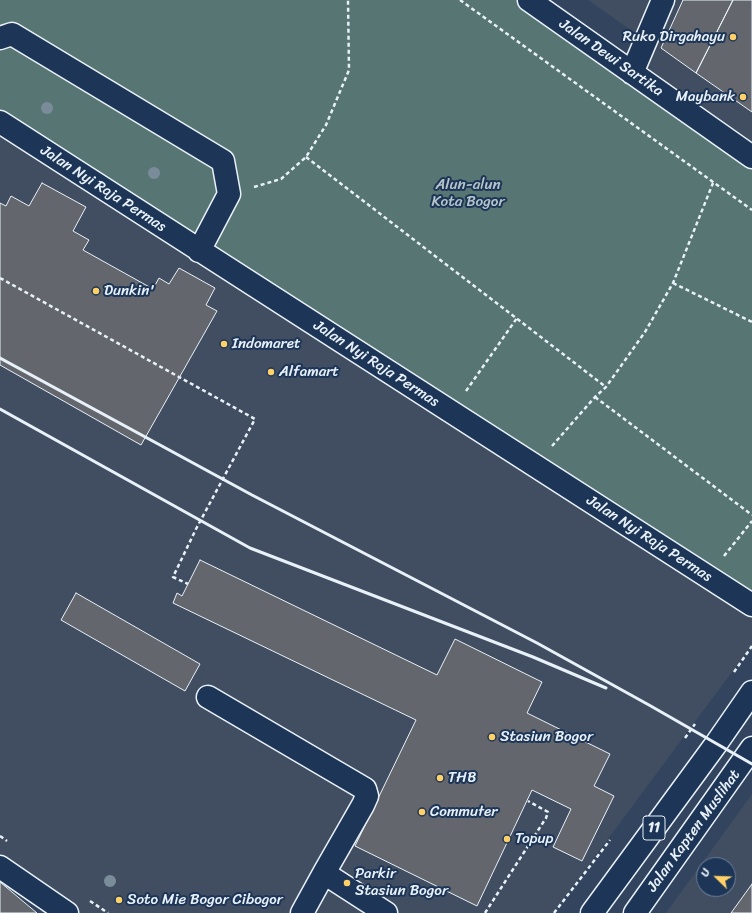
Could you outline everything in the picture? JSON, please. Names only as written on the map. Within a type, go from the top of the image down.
[{"type":"street","name":"Jalan Dewi Sartika","points":[[529,0],[752,157]]},
{"type":"street","points":[[632,73],[663,0]]},
{"type":"street","points":[[0,38],[12,34],[223,161],[229,194],[199,251]]},
{"type":"street","name":"Jalan Nyi Raja Permas","points":[[0,122],[752,605]]},
{"type":"street","name":"11","points":[[592,913],[716,744],[752,692]]},
{"type":"street","points":[[208,697],[365,789],[367,796],[363,805],[302,913]]},
{"type":"street","name":"Jalan Kapten Muslihat","points":[[635,913],[752,748]]},
{"type":"street","points":[[0,867],[66,913]]},
{"type":"street","points":[[324,873],[386,913]]},
{"type":"path","points":[[229,194],[281,179],[306,157],[326,124],[350,70],[348,0]]},
{"type":"path","points":[[460,0],[752,210]]},
{"type":"path","points":[[306,157],[606,387]]},
{"type":"path","points":[[534,465],[595,397],[606,387],[645,332],[673,283],[713,183]]},
{"type":"path","points":[[0,278],[256,419],[196,529],[174,577],[188,584]]},
{"type":"path","points":[[673,283],[752,322]]},
{"type":"path","points":[[451,412],[517,318]]},
{"type":"path","points":[[595,397],[752,516]]},
{"type":"path","points":[[707,577],[752,521]]},
{"type":"path","points":[[485,913],[546,818],[548,812],[528,801]]},
{"type":"path","points":[[554,913],[612,838]]},
{"type":"shaded area","points":[[588,0],[656,0],[642,38]]},
{"type":"shaded area","points":[[663,0],[752,0],[752,157],[632,73]]},
{"type":"shaded area","name":"Stasiun Bogor","points":[[0,122],[752,605],[752,645],[553,913],[79,913],[0,856]]},
{"type":"shaded area","points":[[752,794],[752,913],[666,913],[696,871],[696,897],[736,897],[736,857],[706,857]]},
{"type":"green space","name":"Alun-alun Kota Bogor","points":[[0,0],[528,0],[752,157],[752,605],[0,122]]},
{"type":"building","points":[[683,0],[733,0],[696,73],[661,48]]},
{"type":"building","name":"Ruko Dirgahayu","points":[[733,0],[752,0],[752,112],[696,73]]},
{"type":"building","points":[[42,183],[86,207],[73,231],[89,240],[83,250],[153,289],[159,278],[169,284],[179,268],[215,288],[206,305],[217,311],[141,445],[0,365],[0,203],[6,206],[11,196],[29,206]]},
{"type":"building","name":"Stasiun Bogor","points":[[200,560],[437,675],[455,639],[542,682],[527,713],[610,754],[594,786],[614,796],[582,861],[553,847],[571,809],[532,790],[477,906],[355,846],[416,720],[173,603],[177,593],[182,596]]},
{"type":"building","points":[[76,593],[200,664],[185,691],[61,620]]},
{"type":"building","points":[[0,882],[37,913],[0,913]]},
{"type":"building","points":[[752,884],[752,913],[731,913]]},
{"type":"railway","points":[[0,358],[252,495],[537,643],[752,764]]},
{"type":"railway","points":[[0,409],[250,548],[533,657],[606,688]]},
{"type":"place","name":"Ruko Dirgahayu","points":[[733,37]]},
{"type":"place","name":"Maybank","points":[[743,97]]},
{"type":"place","name":"Dunkin'","points":[[96,291]]},
{"type":"place","name":"Indomaret","points":[[224,344]]},
{"type":"place","name":"Alfamart","points":[[271,372]]},
{"type":"place","name":"Stasiun Bogor","points":[[492,737]]},
{"type":"place","name":"THB","points":[[440,778]]},
{"type":"place","name":"Commuter","points":[[422,812]]},
{"type":"place","name":"Topup","points":[[507,839]]},
{"type":"place","name":"Parkir Stasiun Bogor","points":[[347,883]]},
{"type":"place","name":"Soto Mie Bogor Cibogor","points":[[119,900]]}]
